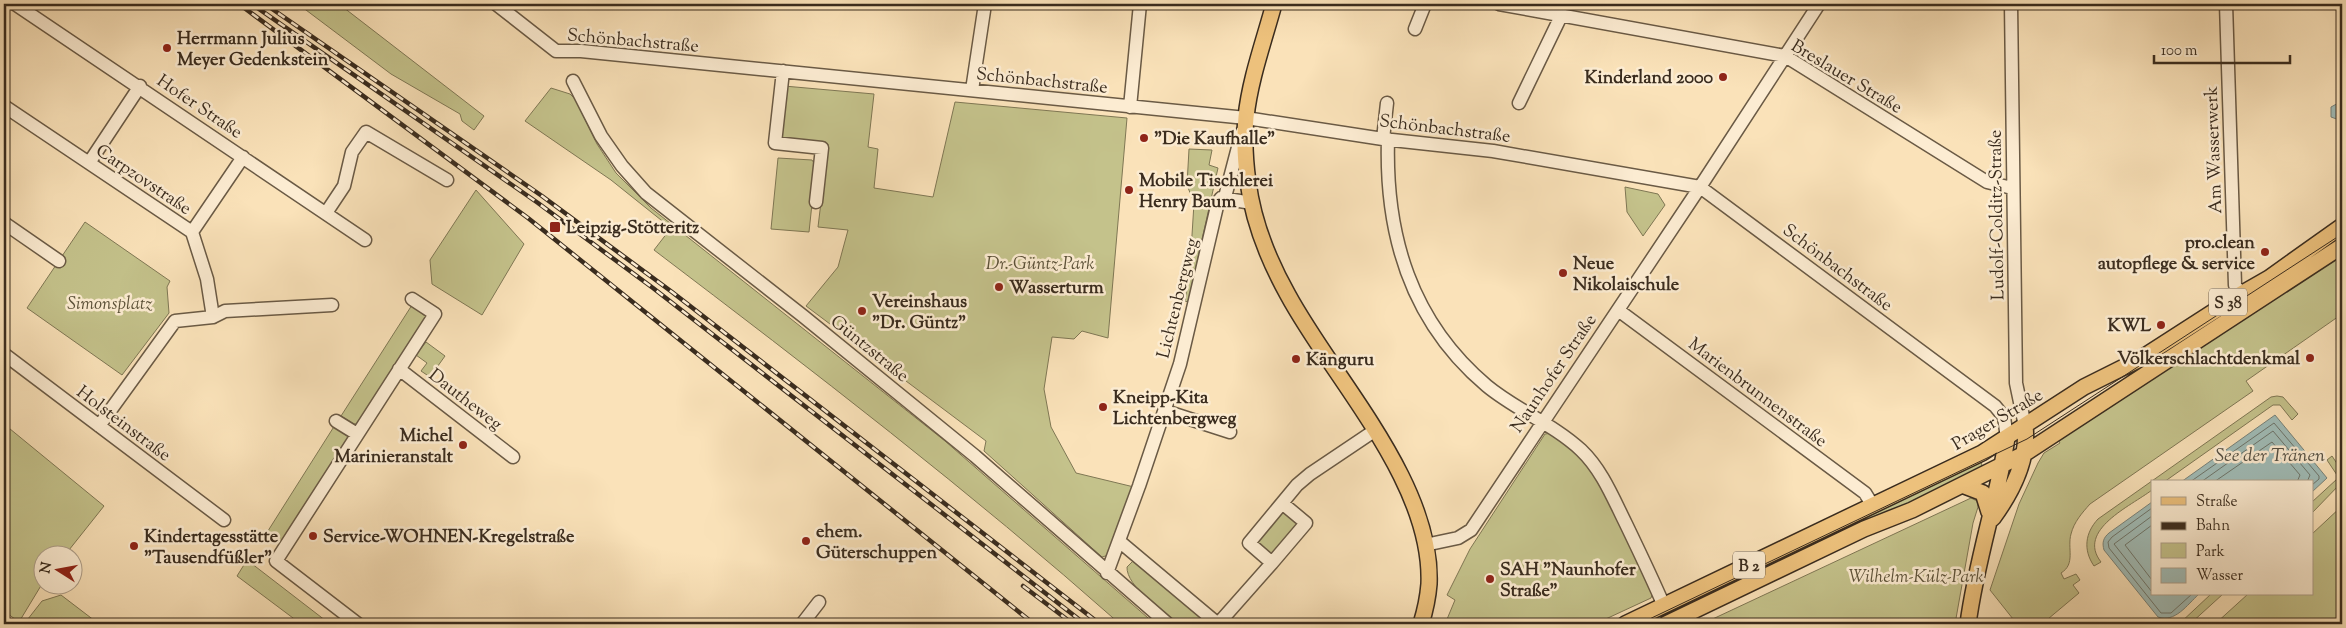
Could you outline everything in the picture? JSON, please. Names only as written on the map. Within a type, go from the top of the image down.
[{"type":"main road","points":[[1274,4],[1246,118],[1246,165],[1252,203],[1267,251],[1288,296],[1397,467],[1415,511],[1425,545],[1429,584],[1421,624]]},
{"type":"main road","name":"Prager Straße","points":[[1625,624],[1982,453],[2084,387],[2140,359],[2269,278],[2342,226]]},
{"type":"main road","name":"S 38","points":[[2001,467],[2024,454],[2342,246]]},
{"type":"main road","points":[[1990,522],[2007,498],[2024,454],[2027,439],[2025,426]]},
{"type":"main road","points":[[1968,624],[1975,578],[1990,522],[2007,438]]},
{"type":"main road","points":[[1962,485],[2001,467]]},
{"type":"main road","points":[[1962,485],[1983,493],[1989,509],[1990,522]]},
{"type":"main road","name":"B 2","points":[[1666,624],[1864,529],[1894,518],[1962,485]]},
{"type":"street","name":"Hofer Straße","points":[[15,4],[140,86],[364,240]]},
{"type":"street","name":"Schönbachstraße","points":[[496,4],[556,50],[574,50],[1246,118],[1385,139],[1510,154],[1700,187],[1995,406],[2004,417],[2007,438]]},
{"type":"street","points":[[972,90],[985,4]]},
{"type":"street","points":[[1130,107],[1140,4]]},
{"type":"street","points":[[1415,29],[1425,4]]},
{"type":"street","name":"Breslauer Straße","points":[[1499,4],[1785,56],[1987,182],[2012,188]]},
{"type":"street","name":"Naunhofer Straße","points":[[1425,545],[1458,538],[1471,530],[1700,187],[1819,4]]},
{"type":"street","name":"Ludolf-Colditz-Straße","points":[[2011,4],[2016,383],[2025,426]]},
{"type":"street","name":"Am Wasserwerk","points":[[2226,4],[2236,285],[2241,294]]},
{"type":"street","points":[[1519,103],[1561,16]]},
{"type":"street","points":[[783,71],[775,143],[822,148],[816,202]]},
{"type":"street","name":"Güntzstraße","points":[[573,81],[601,136],[622,166],[646,193],[803,316],[975,456],[1107,573],[1168,624]]},
{"type":"street","points":[[89,163],[140,86]]},
{"type":"street","points":[[1387,104],[1385,139],[1388,201],[1395,237],[1406,274],[1420,303],[1436,331],[1472,372],[1488,387],[1581,450],[1603,476],[1664,606]]},
{"type":"street","name":"Carpzovstraße","points":[[4,106],[192,232],[208,279],[213,317]]},
{"type":"street","name":"Lichtenbergweg","points":[[1107,573],[1180,364],[1218,202],[1221,198],[1226,197],[1246,118]]},
{"type":"street","points":[[326,213],[344,186],[352,152],[366,132],[447,180]]},
{"type":"street","points":[[192,232],[243,157]]},
{"type":"street","points":[[1226,197],[1252,203]]},
{"type":"street","points":[[4,223],[59,261]]},
{"type":"street","points":[[358,624],[276,561],[435,314],[412,299]]},
{"type":"street","points":[[99,426],[175,321],[213,317],[225,311],[332,305]]},
{"type":"street","name":"Marienbrunnenstraße","points":[[1618,310],[1865,493],[1873,506]]},
{"type":"street","name":"Holsteinstraße","points":[[4,354],[224,520]]},
{"type":"street","name":"Dautheweg","points":[[399,369],[512,457]]},
{"type":"street","points":[[1165,410],[1230,432]]},
{"type":"street","points":[[336,420],[357,434]]},
{"type":"street","points":[[1272,563],[1249,543],[1282,503],[1310,474],[1374,430]]},
{"type":"street","points":[[1119,541],[1218,624],[1306,523],[1282,503]]},
{"type":"street","points":[[802,624],[819,602]]},
{"type":"green space","points":[[298,4],[339,4],[484,116],[474,130],[462,121],[460,114],[391,74]]},
{"type":"green space","name":"Dr.-Güntz-Park","points":[[784,86],[874,94],[868,147],[878,149],[874,188],[933,197],[955,102],[1127,118],[1108,338],[1082,331],[1074,339],[1052,337],[1044,389],[1051,427],[1076,473],[1134,487],[1109,555],[1102,557],[984,451],[986,441],[806,306],[838,267],[848,230],[818,227],[828,144],[778,139]]},
{"type":"green space","points":[[551,88],[570,94],[575,99],[597,144],[616,173],[651,208],[945,441],[1155,624],[1120,624],[949,479],[832,386],[654,250],[671,228],[611,180],[525,121]]},
{"type":"green space","points":[[1189,149],[1212,150],[1209,165],[1218,168],[1188,302],[1185,301],[1190,267],[1194,203],[1187,185]]},
{"type":"green space","points":[[778,158],[812,160],[816,166],[809,232],[771,229]]},
{"type":"green space","points":[[1625,187],[1658,194],[1665,205],[1643,236],[1627,212]]},
{"type":"green space","points":[[476,190],[524,244],[482,315],[432,284],[430,260]]},
{"type":"green space","name":"Simonsplatz","points":[[85,222],[170,281],[167,287],[169,313],[122,375],[27,308]]},
{"type":"green space","points":[[2342,254],[2342,314],[2246,381],[2253,391],[2090,504],[2072,530],[2070,560],[2066,569],[2061,573],[2064,579],[2076,574],[2080,580],[2073,585],[2079,593],[2042,624],[2017,624],[1990,590],[2019,504],[2044,453],[2060,443],[2057,438]]},
{"type":"green space","points":[[412,305],[426,317],[357,424],[354,424],[341,416]]},
{"type":"green space","points":[[426,342],[445,356],[430,377],[421,371],[427,363],[416,355]]},
{"type":"green space","points":[[2271,397],[2283,397],[2298,414],[2292,420],[2280,405],[2273,405],[2167,480],[2153,480]]},
{"type":"green space","points":[[4,424],[104,506],[72,546],[32,546],[32,596],[35,596],[19,622],[4,611]]},
{"type":"green space","points":[[335,425],[349,437],[281,544],[266,534]]},
{"type":"green space","points":[[1552,433],[1593,467],[1653,592],[1651,598],[1595,624],[1445,624],[1455,600],[1447,595],[1470,549],[1545,434]]},
{"type":"green space","points":[[2332,456],[2342,471],[2342,482],[2314,511],[2314,500],[2337,479],[2337,475],[2327,460]]},
{"type":"green space","points":[[1981,459],[1982,467],[1912,501],[1913,505],[1865,524],[1655,624],[1635,624]]},
{"type":"green space","points":[[2151,482],[2151,491],[2120,511],[2101,529],[2095,540],[2095,550],[2101,562],[2094,566],[2088,554],[2087,542],[2090,530],[2098,519]]},
{"type":"green space","name":"Wilhelm-Külz-Park","points":[[1971,498],[1977,501],[1978,507],[1973,523],[1955,624],[1702,624]]},
{"type":"green space","points":[[2342,506],[2342,624],[2215,624],[2246,596],[2314,596],[2314,532]]},
{"type":"green space","points":[[1283,508],[1303,524],[1272,559],[1253,543]]},
{"type":"green space","points":[[247,560],[330,624],[301,624],[237,576]]},
{"type":"green space","points":[[1133,561],[1211,624],[1178,624],[1164,613],[1139,590],[1128,574],[1127,567]]},
{"type":"green space","points":[[62,596],[99,624],[24,624],[42,601]]},
{"type":"green space","points":[[2209,596],[2221,596],[2190,624],[2179,624]]},
{"type":"water","points":[[2342,101],[2342,121],[2331,117],[2331,107]]},
{"type":"water","name":"See der Tränen","points":[[2275,415],[2327,478],[2314,490],[2314,480],[2184,480]]},
{"type":"water","points":[[2151,503],[2151,596],[2197,596],[2175,615],[2164,618],[2158,617],[2104,550],[2104,541],[2107,535]]},
{"type":"tram line","points":[[1639,624],[2027,439],[2342,234]]},
{"type":"railway","points":[[239,4],[528,218],[1034,624]]},
{"type":"railway","points":[[252,4],[538,203],[653,288],[1085,624]]},
{"type":"railway","points":[[265,4],[542,196],[672,292],[1100,624]]},
{"type":"railway","points":[[1023,586],[1073,624]]},
{"type":"place","name":"Herrmann Julius Meyer Gedenkstein","points":[[167,48]]},
{"type":"place","name":"Kinderland 2000","points":[[1723,77]]},
{"type":"place","name":"\"Die Kaufhalle\"","points":[[1144,138]]},
{"type":"place","name":"Mobile Tischlerei Henry Baum","points":[[1129,190]]},
{"type":"place","name":"Leipzig-Stötteritz","points":[[555,227]]},
{"type":"place","name":"pro.clean autopflege & service","points":[[2265,252]]},
{"type":"place","name":"Neue Nikolaischule","points":[[1563,273]]},
{"type":"place","name":"Wasserturm","points":[[999,287]]},
{"type":"place","name":"Vereinshaus \"Dr. Güntz\"","points":[[862,311]]},
{"type":"place","name":"KWL","points":[[2161,325]]},
{"type":"place","name":"Völkerschlachtdenkmal","points":[[2310,358]]},
{"type":"place","name":"Känguru","points":[[1296,359]]},
{"type":"place","name":"Kneipp-Kita Lichtenbergweg","points":[[1103,407]]},
{"type":"place","name":"Michel Marinieranstalt","points":[[463,445]]},
{"type":"place","name":"Service-WOHNEN-Kregelstraße","points":[[313,536]]},
{"type":"place","name":"ehem. Güterschuppen","points":[[806,541]]},
{"type":"place","name":"Kindertagesstätte \"Tausendfüßler\"","points":[[134,546]]},
{"type":"place","name":"SAH \"Naunhofer Straße\"","points":[[1490,579]]}]
